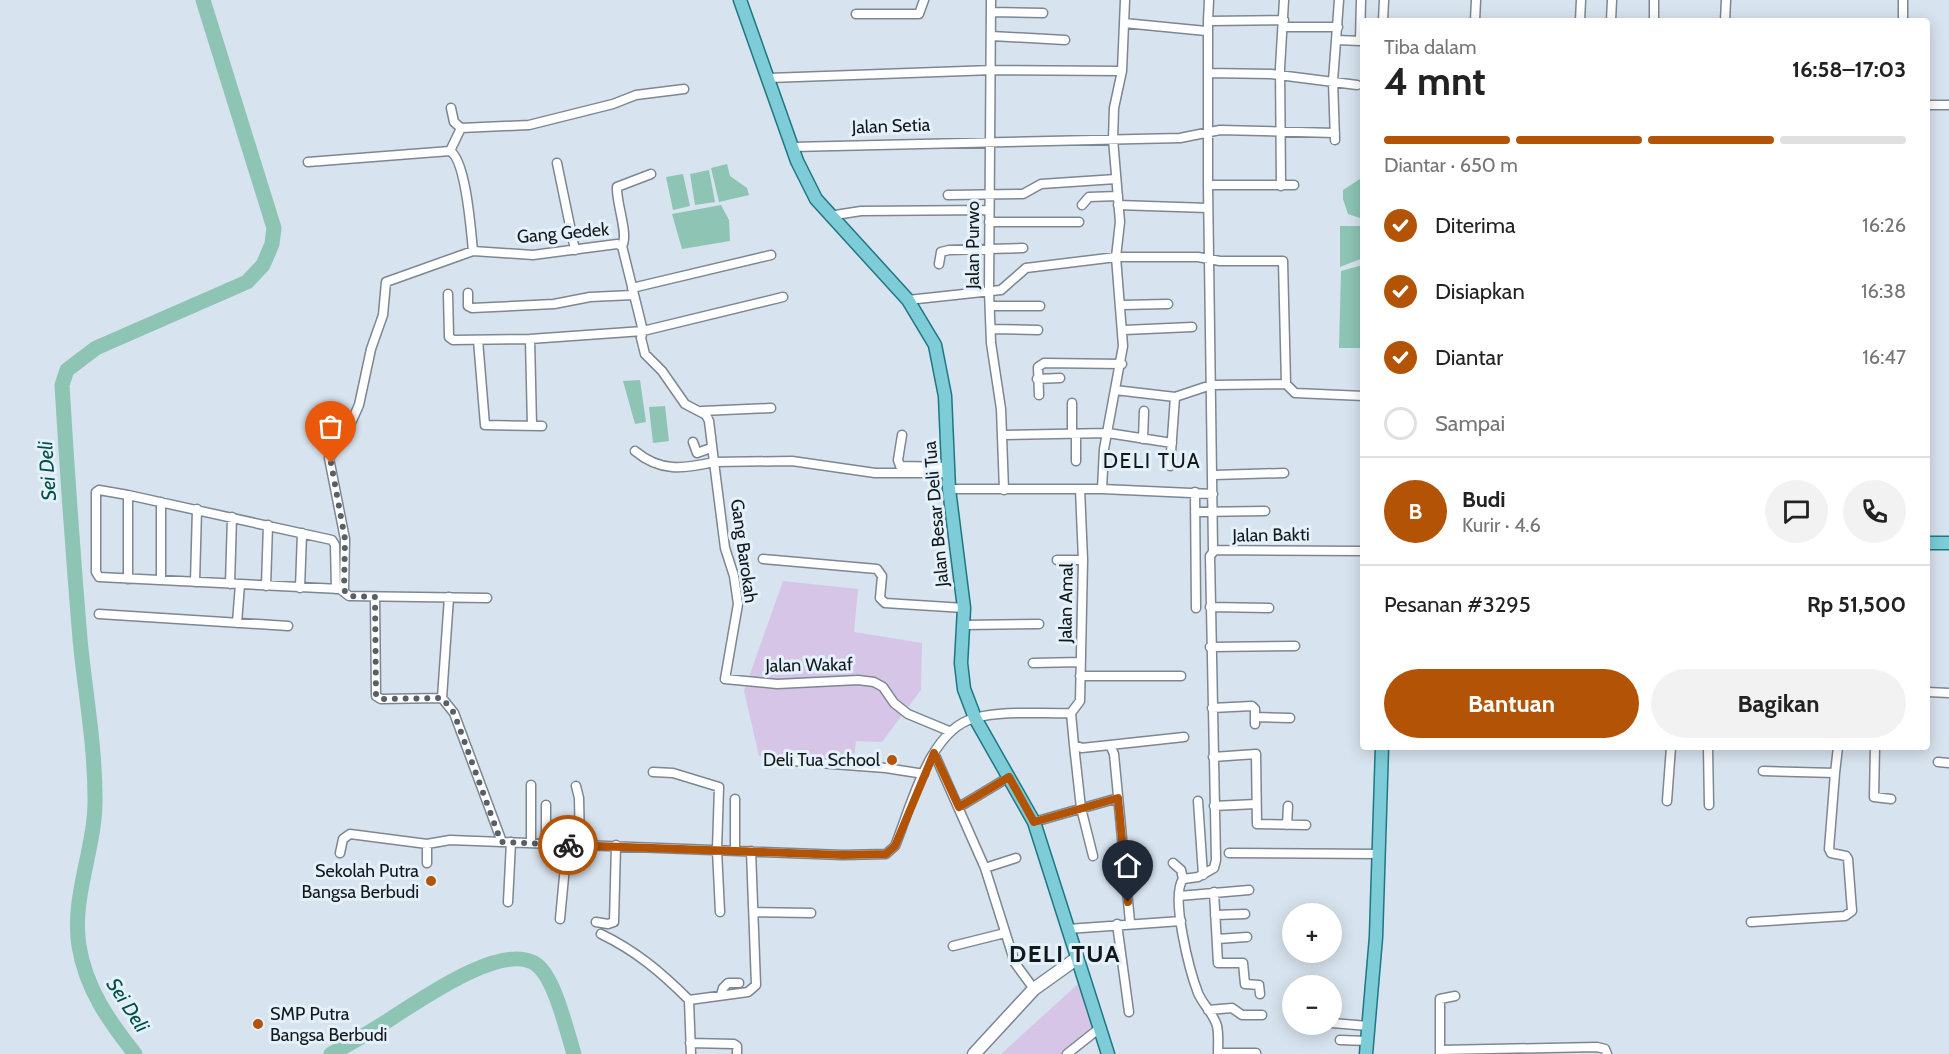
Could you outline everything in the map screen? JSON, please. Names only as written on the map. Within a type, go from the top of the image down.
[{"type":"main road","name":"Jalan Besar Deli Tua","points":[[740,0],[792,147],[816,199],[829,216],[908,300],[935,345],[945,396],[949,489],[964,608],[962,672],[964,689],[975,718],[1034,822],[1077,963],[1101,1027],[1108,1054]]},
{"type":"main road","points":[[1930,543],[1949,543]]},
{"type":"main road","points":[[1366,1054],[1376,937],[1382,750]]},
{"type":"main road","points":[[974,1054],[1034,989],[1077,963]]},
{"type":"main road","points":[[985,1054],[1037,998],[1077,963]]},
{"type":"street","points":[[856,14],[920,14],[924,0]]},
{"type":"street","name":"Jalan Purwo","points":[[991,0],[993,70],[989,291],[1002,435],[1004,490]]},
{"type":"street","points":[[1102,489],[1104,449],[1122,364],[1124,330],[1116,257],[1120,222],[1113,139],[1114,108],[1122,71],[1125,0]]},
{"type":"street","name":"Jalan Bakti","points":[[1209,0],[1206,31],[1209,386],[1214,475],[1212,554],[1360,551]]},
{"type":"street","points":[[1281,186],[1284,0]]},
{"type":"street","points":[[1333,81],[1340,0]]},
{"type":"street","points":[[1361,0],[1361,18]]},
{"type":"street","points":[[1383,18],[1384,0]]},
{"type":"street","points":[[1475,18],[1476,0]]},
{"type":"street","points":[[1580,18],[1581,0]]},
{"type":"street","points":[[1611,18],[1612,0]]},
{"type":"street","points":[[1654,0],[1654,18]]},
{"type":"street","points":[[1725,18],[1726,0]]},
{"type":"street","points":[[1903,0],[1903,18]]},
{"type":"street","points":[[991,12],[1043,13]]},
{"type":"street","points":[[1208,21],[1338,27]]},
{"type":"street","points":[[1124,24],[1206,31]]},
{"type":"street","points":[[992,36],[1065,40]]},
{"type":"street","points":[[1338,40],[1360,41]]},
{"type":"street","points":[[769,78],[993,70],[1122,71]]},
{"type":"street","points":[[1208,73],[1257,73],[1358,85]]},
{"type":"street","name":"Jalan Setia","points":[[792,147],[1180,138],[1220,130],[1335,136],[1333,81]]},
{"type":"street","points":[[451,108],[454,122],[461,128],[529,125],[613,104],[636,95],[684,89]]},
{"type":"street","points":[[1930,105],[1949,105]]},
{"type":"street","points":[[450,151],[461,128]]},
{"type":"street","points":[[308,162],[450,151],[456,155],[462,179],[473,251]]},
{"type":"street","points":[[558,164],[575,250]]},
{"type":"street","points":[[622,246],[625,238],[617,199],[617,187],[651,174]]},
{"type":"street","points":[[948,195],[1026,193],[1041,184],[1116,179]]},
{"type":"street","points":[[1208,184],[1294,185]]},
{"type":"street","points":[[1082,205],[1089,197],[1118,195]]},
{"type":"street","points":[[1118,205],[1208,208]]},
{"type":"street","points":[[829,216],[871,210],[990,210]]},
{"type":"street","points":[[989,222],[1079,222]]},
{"type":"street","name":"Gang Gedek","points":[[340,590],[345,539],[329,458],[346,434],[359,405],[371,349],[383,315],[386,282],[473,251],[533,255],[617,244],[622,246],[643,331],[641,338],[645,354],[662,371],[685,404],[702,411]]},
{"type":"street","points":[[939,264],[941,252],[1023,248]]},
{"type":"street","points":[[468,293],[468,306],[472,308],[554,304],[632,292],[771,255]]},
{"type":"street","points":[[908,300],[1004,289],[1026,268],[1116,257],[1198,256],[1209,260],[1283,261],[1286,384],[1295,393],[1360,396]]},
{"type":"street","points":[[448,294],[450,339],[478,340],[530,339],[643,331],[783,297]]},
{"type":"street","points":[[1122,305],[1168,304]]},
{"type":"street","points":[[990,306],[1040,306]]},
{"type":"street","points":[[1124,330],[1192,327]]},
{"type":"street","points":[[991,329],[1038,330]]},
{"type":"street","points":[[478,340],[485,425],[537,426],[530,339]]},
{"type":"street","points":[[1039,395],[1038,367],[1044,363],[1122,364]]},
{"type":"street","points":[[1037,379],[1060,378]]},
{"type":"street","points":[[1115,390],[1174,397],[1209,386],[1286,384]]},
{"type":"street","points":[[1170,466],[1174,397]]},
{"type":"street","points":[[1072,403],[1076,461]]},
{"type":"street","points":[[702,411],[771,408]]},
{"type":"street","points":[[702,411],[709,421],[714,462]]},
{"type":"street","points":[[1143,439],[1144,411]]},
{"type":"street","points":[[1002,435],[1108,433],[1172,443]]},
{"type":"street","points":[[902,435],[898,460],[900,466],[948,470]]},
{"type":"street","points":[[693,442],[697,453],[711,448]]},
{"type":"street","points":[[635,451],[647,461],[661,467],[714,462],[792,461],[875,473],[948,470]]},
{"type":"street","name":"Gang Barokah","points":[[714,462],[724,548],[734,576],[738,604],[725,679]]},
{"type":"street","points":[[1214,475],[1284,473]]},
{"type":"street","points":[[949,489],[1102,489],[1213,494]]},
{"type":"street","name":"Jalan Amal","points":[[1071,713],[1080,701],[1083,560],[1080,489]]},
{"type":"street","points":[[340,590],[335,542],[128,495],[99,490],[95,495],[97,574],[101,578],[340,590],[349,596],[487,598]]},
{"type":"street","points":[[1195,492],[1196,608]]},
{"type":"street","points":[[128,495],[128,579]]},
{"type":"street","points":[[161,502],[161,580]]},
{"type":"street","points":[[195,582],[197,509]]},
{"type":"street","points":[[1195,512],[1265,511]]},
{"type":"street","points":[[232,517],[237,623]]},
{"type":"street","points":[[266,586],[268,525]]},
{"type":"street","points":[[300,588],[302,533]]},
{"type":"street","points":[[1183,879],[1203,874],[1214,868],[1216,863],[1210,647],[1212,554],[1195,556]]},
{"type":"street","points":[[764,559],[877,570],[882,576],[880,598],[885,603],[964,608]]},
{"type":"street","points":[[1057,560],[1083,560]]},
{"type":"street","points":[[375,597],[376,696],[381,699],[442,698]]},
{"type":"street","points":[[449,597],[442,698],[454,713],[506,842],[508,902]]},
{"type":"street","points":[[1210,607],[1269,608]]},
{"type":"street","points":[[99,614],[288,626]]},
{"type":"street","points":[[963,625],[1039,624]]},
{"type":"street","points":[[1210,647],[1296,646]]},
{"type":"street","points":[[1033,663],[1081,662]]},
{"type":"street","points":[[1080,676],[1181,676]]},
{"type":"street","name":"Jalan Wakaf","points":[[725,679],[777,684],[874,682],[883,687],[894,702],[908,714],[949,731]]},
{"type":"street","points":[[1930,692],[1949,693]]},
{"type":"street","points":[[1212,708],[1252,706],[1255,721],[1290,718]]},
{"type":"street","points":[[340,853],[343,839],[350,834],[427,844],[450,840],[843,855],[886,854],[895,846],[924,774],[934,753],[949,731],[975,718],[1071,713],[1074,760],[1081,808],[1094,856]]},
{"type":"street","points":[[1074,745],[1082,748],[1184,737]]},
{"type":"street","points":[[1110,745],[1116,761],[1130,922]]},
{"type":"street","points":[[1667,801],[1671,750]]},
{"type":"street","points":[[1708,750],[1710,805]]},
{"type":"street","points":[[1751,922],[1845,916],[1852,911],[1848,859],[1846,856],[1831,853],[1829,849],[1838,750]]},
{"type":"street","points":[[1875,750],[1874,797],[1891,799]]},
{"type":"street","points":[[934,753],[985,868],[1019,971],[1034,989]]},
{"type":"street","points":[[1213,757],[1256,754],[1257,824],[1306,825]]},
{"type":"street","points":[[779,760],[886,768],[924,774]]},
{"type":"street","points":[[1938,762],[1949,763]]},
{"type":"street","points":[[1763,771],[1835,773]]},
{"type":"street","points":[[653,772],[673,773],[718,786],[717,850],[720,912]]},
{"type":"street","points":[[959,807],[1009,777]]},
{"type":"street","points":[[531,785],[531,843]]},
{"type":"street","points":[[576,786],[579,798],[580,845]]},
{"type":"street","points":[[1034,822],[1118,798]]},
{"type":"street","points":[[735,800],[735,850]]},
{"type":"street","points":[[1198,801],[1203,874]]},
{"type":"street","points":[[1214,806],[1256,804]]},
{"type":"street","points":[[546,805],[546,834],[551,837],[551,844]]},
{"type":"street","points":[[1287,825],[1288,806]]},
{"type":"street","points":[[427,844],[427,863]]},
{"type":"street","points":[[560,919],[567,845]]},
{"type":"street","points":[[596,922],[608,924],[614,922],[616,845]]},
{"type":"street","points":[[689,1000],[748,992],[755,987],[751,851]]},
{"type":"street","points":[[1229,853],[1379,854]]},
{"type":"street","points":[[985,868],[1016,858]]},
{"type":"street","points":[[1173,863],[1181,870],[1183,879],[1179,896],[1181,921],[1194,980],[1216,1024],[1218,1054],[1256,1053]]},
{"type":"street","points":[[1179,896],[1249,890]]},
{"type":"street","points":[[1214,892],[1218,963],[1243,963],[1245,984],[1259,985],[1260,994]]},
{"type":"street","points":[[754,912],[811,913]]},
{"type":"street","points":[[1215,915],[1245,914]]},
{"type":"street","points":[[1068,929],[1130,922],[1181,921]]},
{"type":"street","points":[[1117,924],[1129,1012]]},
{"type":"street","points":[[953,946],[1005,933]]},
{"type":"street","points":[[601,934],[628,948],[656,967],[689,1000],[691,1054]]},
{"type":"street","points":[[1217,939],[1247,937]]},
{"type":"street","points":[[1194,980],[1205,979]]},
{"type":"street","points":[[722,995],[723,988],[728,983],[739,983]]},
{"type":"street","points":[[1455,996],[1440,999],[1440,1052],[1597,1047],[1605,1049],[1607,1054]]},
{"type":"street","points":[[1208,1010],[1232,1008],[1245,1016],[1262,1015]]},
{"type":"street","points":[[1342,1024],[1368,1026]]},
{"type":"street","points":[[1067,1054],[1101,1027]]},
{"type":"street","points":[[1340,1040],[1368,1041]]},
{"type":"street","points":[[690,1043],[735,1044],[737,1054]]},
{"type":"shaded area","points":[[727,164],[730,176],[747,188],[749,195],[719,202],[711,168]]},
{"type":"shaded area","points":[[709,170],[715,202],[695,205],[690,174]]},
{"type":"shaded area","points":[[683,174],[690,206],[673,210],[666,177]]},
{"type":"shaded area","points":[[1360,179],[1360,218],[1348,214],[1343,199],[1343,190]]},
{"type":"shaded area","points":[[721,205],[729,220],[730,241],[682,249],[672,214]]},
{"type":"shaded area","points":[[1340,226],[1360,226],[1360,259],[1340,267]]},
{"type":"shaded area","points":[[1360,266],[1360,348],[1339,348],[1341,271]]},
{"type":"shaded area","points":[[640,380],[646,422],[635,424],[623,381]]},
{"type":"shaded area","points":[[665,406],[669,441],[653,443],[649,407]]},
{"type":"shaded area","points":[[783,581],[858,589],[854,632],[922,643],[921,690],[882,742],[856,741],[853,764],[759,756],[744,691]]},
{"type":"shaded area","points":[[1078,984],[1096,1026],[1062,1054],[1001,1054]]},
{"type":"waterway","name":"Sei Deli","points":[[135,1054],[116,1029],[93,990],[82,962],[77,928],[78,909],[92,835],[95,778],[80,639],[62,385],[67,370],[96,348],[247,282],[263,265],[272,244],[274,228],[203,0]]},
{"type":"waterway","name":"Sei Deli","points":[[331,1054],[464,975],[505,960],[523,959],[537,965],[549,982],[560,1007],[574,1054]]},
{"type":"way so far","points":[[331,463],[345,539],[344,590],[349,596],[375,597],[376,696],[381,699],[442,698],[454,713],[501,842],[568,845]]},
{"type":"place","name":"Deli Tua School","points":[[892,760]]},
{"type":"place","name":"Sekolah Putra Bangsa Berbudi","points":[[431,881]]},
{"type":"place","name":"SMP Putra Bangsa Berbudi","points":[[258,1024]]},
{"type":"district","name":"DELI TUA","points":[[1152,461]]},
{"type":"district","name":"DELI TUA","points":[[1065,954]]},
{"type":"route","points":[[568,845],[843,855],[886,854],[895,846],[934,753],[959,807],[1009,777],[1034,822],[1118,798],[1128,902]]}]
